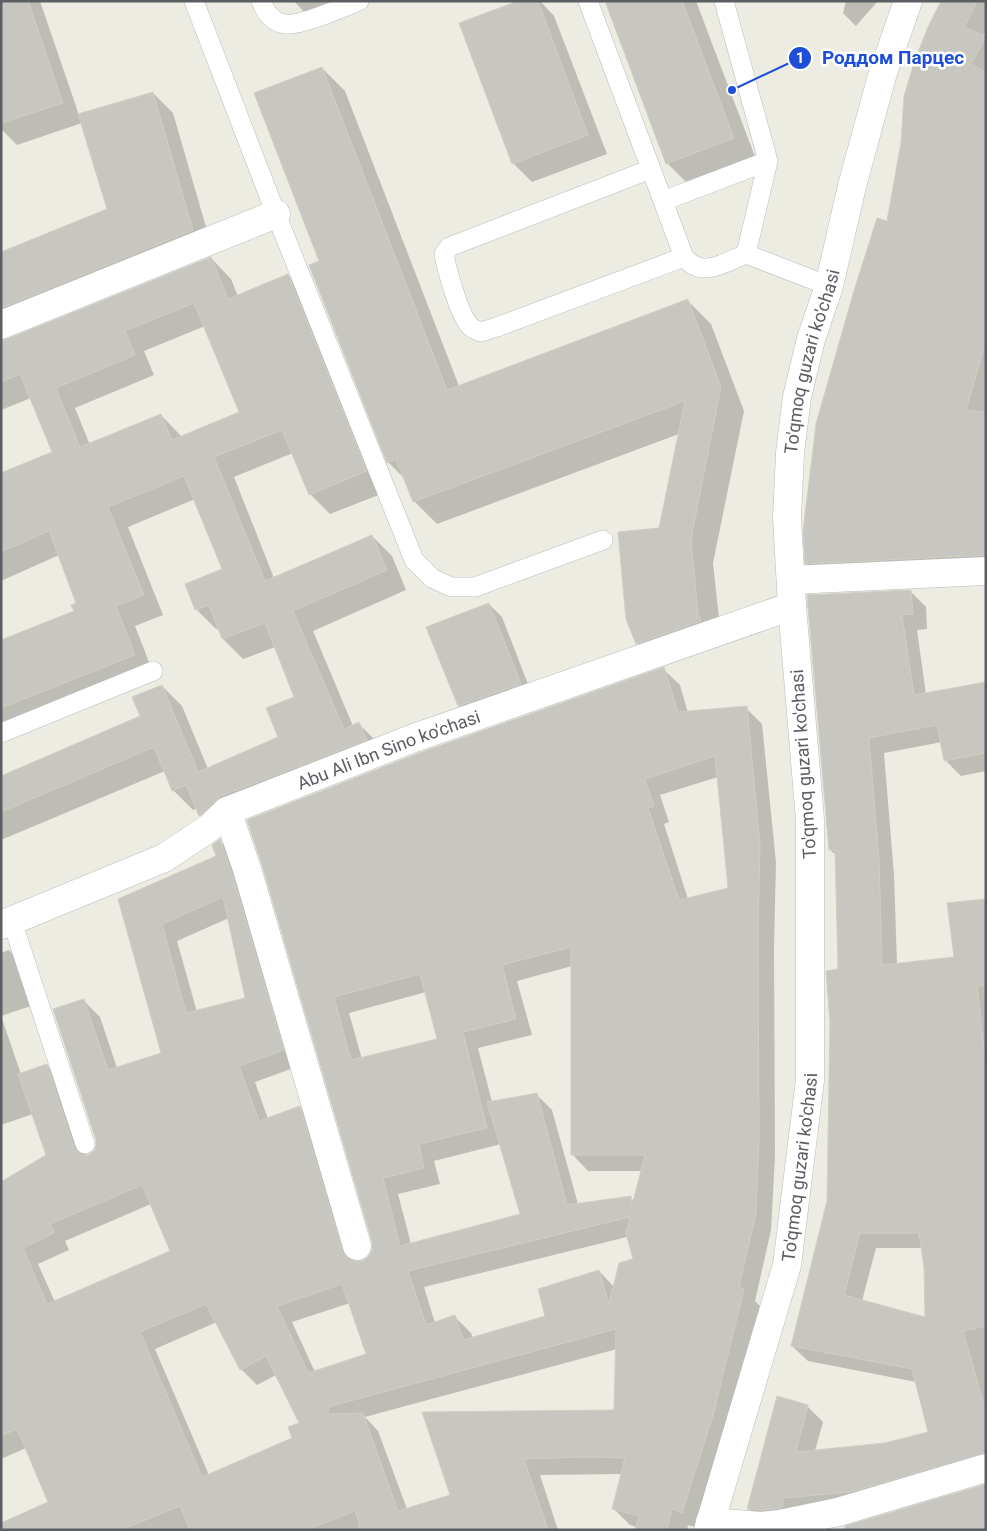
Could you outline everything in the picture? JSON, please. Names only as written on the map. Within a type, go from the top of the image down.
[{"type":"street","name":"To'qmoq guzari ko'chasi","points":[[711,1527],[787,1265],[810,1080],[810,820],[792,606],[788,518],[790,453],[797,396],[811,339],[829,286],[854,177],[882,76],[908,1]]},
{"type":"street","points":[[1,325],[276,214]]},
{"type":"street","points":[[791,580],[986,571]]},
{"type":"street","name":"Abu Ali Ibn Sino ko'chasi","points":[[6,923],[164,858],[209,828],[227,811],[414,738],[792,606]]},
{"type":"street","points":[[227,811],[247,869],[357,1246]]},
{"type":"street","points":[[711,1527],[836,1521],[986,1468]]},
{"type":"lane","points":[[194,1],[276,214],[414,560],[432,578],[451,587],[475,587],[603,540]]},
{"type":"lane","points":[[261,1],[264,10],[274,20],[286,25],[302,22],[359,1]]},
{"type":"lane","points":[[588,1],[684,257],[698,269],[712,268],[746,254],[829,286]]},
{"type":"lane","points":[[724,1],[768,161],[746,254]]},
{"type":"lane","points":[[663,201],[768,161]]},
{"type":"lane","points":[[651,169],[449,247],[444,254],[463,315],[470,327],[481,332],[684,257]]},
{"type":"lane","points":[[1,733],[153,671]]},
{"type":"lane","points":[[6,923],[85,1144]]},
{"type":"building","points":[[1,1],[28,1],[63,103],[1,123]]},
{"type":"building","points":[[518,1],[538,1],[588,135],[512,164],[459,23]]},
{"type":"building","points":[[605,1],[682,1],[734,138],[666,164]]},
{"type":"building","points":[[941,1],[977,1],[964,27],[986,37],[971,64],[986,72],[986,341],[966,410],[986,412],[986,555],[805,564],[803,531],[816,424],[877,218],[887,221],[901,143],[904,96],[915,60]]},
{"type":"building","points":[[322,67],[447,390],[688,299],[721,387],[691,539],[698,613],[701,621],[636,644],[626,619],[618,532],[659,528],[685,401],[413,502],[396,459],[387,463],[309,265],[319,261],[254,93]]},
{"type":"building","points":[[153,92],[193,230],[1,308],[1,252],[107,209],[78,114]]},
{"type":"building","points":[[211,257],[228,299],[288,274],[367,471],[309,495],[282,430],[214,457],[265,581],[372,535],[387,570],[293,611],[344,729],[359,722],[367,740],[221,796],[199,816],[186,785],[172,791],[154,747],[1,812],[1,776],[140,716],[132,697],[162,685],[198,772],[278,737],[266,708],[294,697],[265,623],[222,639],[209,605],[195,610],[185,584],[222,569],[184,476],[108,507],[144,595],[116,606],[135,655],[1,708],[1,640],[74,611],[71,605],[76,603],[49,531],[1,552],[1,473],[52,452],[20,374],[1,382],[1,340]],"holes":[[[194,303],[239,412],[172,440],[161,414],[80,447],[56,388],[135,355],[125,331]]]},
{"type":"building","points":[[911,590],[913,614],[902,615],[914,695],[986,682],[986,753],[944,761],[937,725],[869,738],[879,859],[882,965],[954,957],[947,903],[986,899],[986,985],[977,986],[986,1066],[986,1326],[963,1331],[986,1412],[986,1453],[850,1492],[784,1498],[782,1508],[761,1510],[747,1509],[777,1396],[808,1405],[796,1452],[885,1443],[928,1432],[912,1369],[791,1346],[827,1201],[830,1022],[826,971],[838,969],[835,850],[829,850],[807,595]],"holes":[[[860,1233],[919,1233],[924,1267],[925,1317],[844,1295]]]},
{"type":"building","points":[[489,603],[521,684],[458,706],[426,627]]},
{"type":"building","points":[[664,667],[678,712],[747,706],[760,845],[758,930],[759,1139],[756,1213],[739,1287],[744,1289],[714,1412],[682,1513],[672,1509],[667,1530],[635,1530],[639,1516],[612,1509],[625,1458],[585,1457],[524,1459],[548,1530],[360,1530],[355,1511],[306,1530],[190,1530],[180,1506],[121,1530],[1,1530],[1,1523],[48,1502],[17,1429],[1,1436],[1,1182],[46,1155],[18,1074],[47,1064],[74,1148],[82,1155],[88,1155],[94,1151],[96,1140],[53,1009],[84,999],[108,1070],[161,1053],[118,899],[216,856],[212,845],[220,839],[284,1050],[239,1066],[259,1121],[300,1106],[342,1250],[346,1257],[353,1261],[362,1261],[368,1257],[372,1250],[372,1242],[262,865],[247,820],[419,753]],"holes":[[[715,756],[728,888],[679,900],[648,808],[654,806],[645,779]],[[223,897],[245,998],[186,1013],[162,924]],[[571,947],[571,1155],[645,1155],[632,1206],[631,1196],[567,1205],[537,1093],[487,1102],[520,1214],[400,1246],[383,1178],[424,1168],[419,1144],[487,1128],[463,1032],[516,1019],[502,965]],[[420,974],[437,1039],[351,1060],[334,997]],[[142,1185],[170,1251],[47,1304],[23,1248],[54,1233],[50,1224]],[[630,1217],[626,1233],[633,1259],[619,1263],[609,1304],[599,1270],[538,1289],[545,1316],[463,1340],[455,1315],[426,1325],[408,1271]],[[342,1284],[366,1354],[308,1373],[277,1306]],[[206,1304],[240,1370],[266,1356],[299,1423],[288,1427],[292,1438],[202,1477],[140,1332]],[[616,1329],[614,1410],[422,1412],[450,1495],[398,1511],[363,1413],[329,1414],[328,1407]]]},
{"type":"building","points":[[986,1484],[986,1530],[845,1530],[845,1526]]},
{"type":"place","name":"Роддом Парцес","points":[[732,90]]}]
